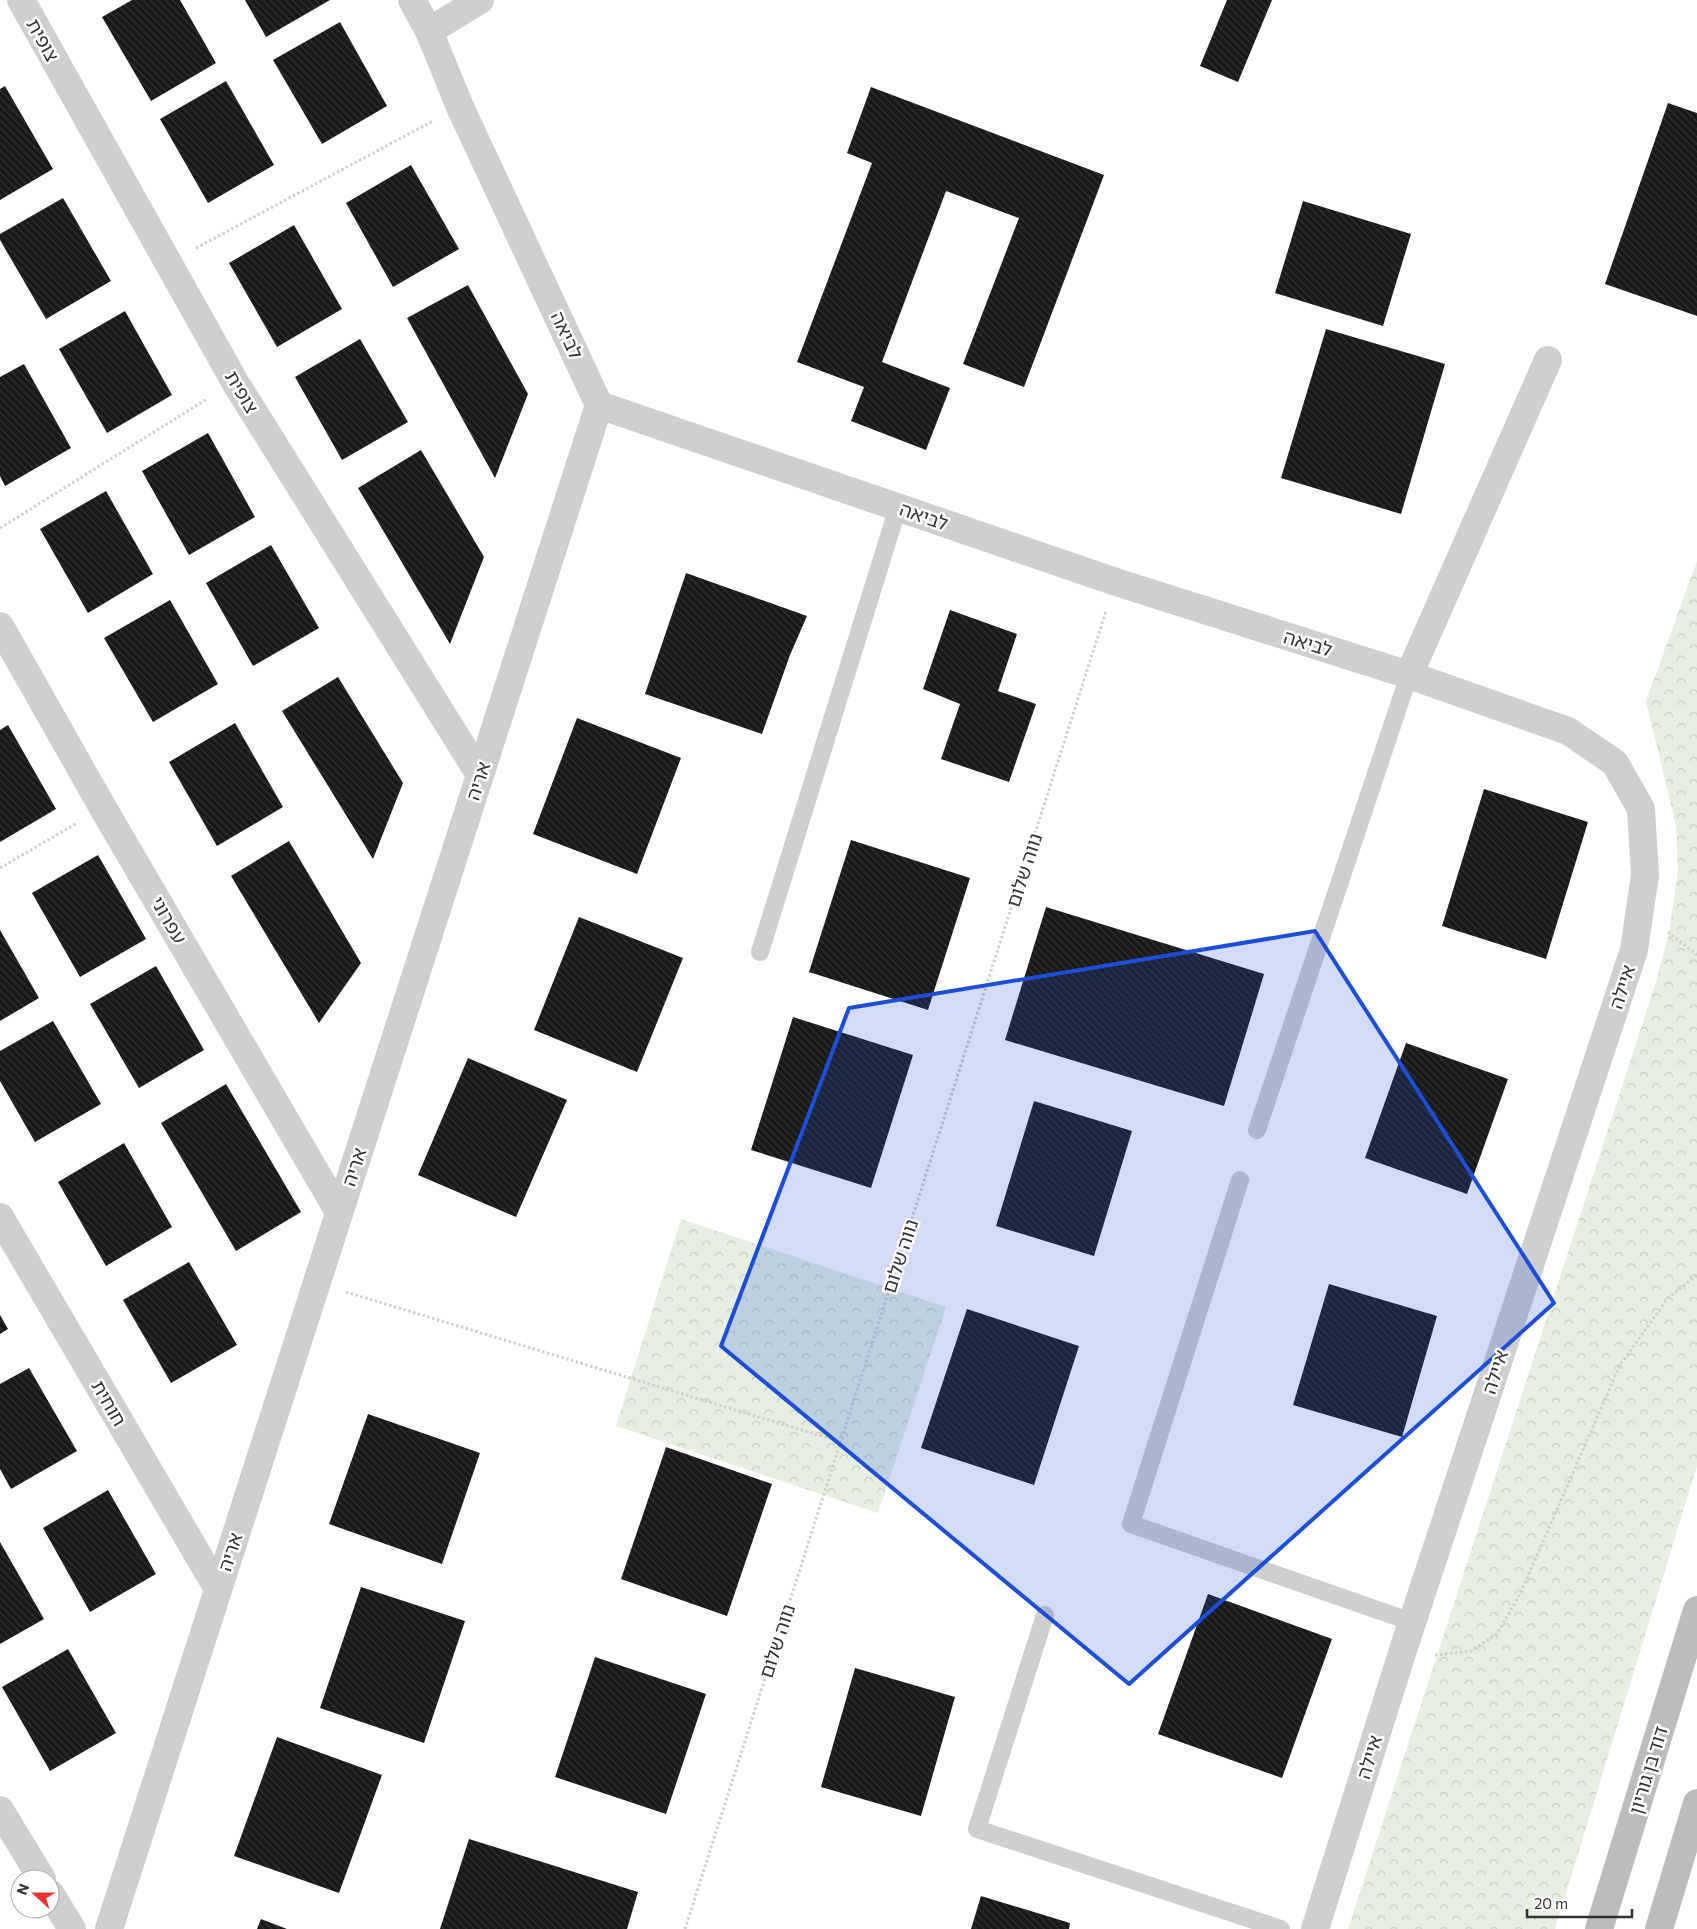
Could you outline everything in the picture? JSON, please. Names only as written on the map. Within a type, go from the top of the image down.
[{"type":"main road","name":"דוד בן גוריון","points":[[1599,1929],[1697,1610]]},
{"type":"main road","points":[[1659,1929],[1697,1803]]},
{"type":"street","name":"צופית","points":[[21,0],[235,382],[480,775]]},
{"type":"street","name":"לביאה","points":[[412,0],[429,31],[460,107],[599,404],[1116,582],[1410,675],[1568,731],[1614,764],[1641,809]]},
{"type":"street","points":[[429,31],[480,0]]},
{"type":"street","points":[[1410,675],[1548,360]]},
{"type":"street","name":"אריה","points":[[109,1929],[599,404]]},
{"type":"street","name":"עפרוני","points":[[0,626],[103,808],[339,1212]]},
{"type":"street","name":"איילה","points":[[1315,1929],[1408,1635],[1634,950],[1644,875],[1641,809]]},
{"type":"street","name":"חוחית","points":[[0,1218],[218,1590]]},
{"type":"street","points":[[0,1810],[36,1869]]},
{"type":"street","points":[[60,1909],[72,1929]]},
{"type":"lane","points":[[760,952],[898,507]]},
{"type":"lane","points":[[1257,1130],[1410,675]]},
{"type":"lane","points":[[1240,1180],[1131,1524],[1408,1635]]},
{"type":"lane","points":[[1045,1615],[977,1830],[1281,1929]]},
{"type":"path","points":[[168,263],[460,107]]},
{"type":"path","points":[[0,528],[235,382]]},
{"type":"path","name":"נווה שלום","points":[[685,1929],[1116,582]]},
{"type":"path","points":[[0,868],[103,808]]},
{"type":"path","points":[[1408,1635],[1423,1656],[1471,1651],[1497,1634],[1521,1592],[1620,1365],[1668,1298],[1697,1275]]},
{"type":"path","points":[[317,1283],[841,1442]]},
{"type":"highlighted area","points":[[1315,931],[1554,1303],[1129,1684],[721,1346],[849,1008]]},
{"type":"green space","points":[[1697,561],[1697,1466],[1555,1929],[1348,1929],[1655,985],[1669,934],[1678,870],[1676,826],[1646,701]]},
{"type":"green space","points":[[681,1219],[946,1307],[878,1513],[616,1426]]},
{"type":"building","points":[[132,0],[180,0],[216,63],[151,101],[102,17]]},
{"type":"building","points":[[245,0],[330,0],[266,37]]},
{"type":"building","points":[[1227,0],[1272,0],[1238,82],[1200,66]]},
{"type":"building","points":[[340,22],[387,106],[322,144],[273,60]]},
{"type":"building","points":[[226,81],[274,165],[208,203],[160,119]]},
{"type":"building","points":[[5,86],[53,169],[0,200],[0,89]]},
{"type":"building","points":[[871,87],[1104,175],[1024,387],[963,364],[1019,218],[946,191],[882,362],[950,388],[926,450],[851,421],[864,387],[797,362],[872,163],[847,153]]},
{"type":"building","points":[[1668,103],[1697,113],[1697,316],[1605,284]]},
{"type":"building","points":[[411,165],[459,249],[393,287],[346,203]]},
{"type":"building","points":[[63,198],[111,281],[46,319],[0,240],[0,234]]},
{"type":"building","points":[[1303,201],[1411,234],[1383,326],[1275,293]]},
{"type":"building","points":[[294,225],[342,309],[277,347],[229,263]]},
{"type":"building","points":[[468,285],[528,394],[495,478],[407,318]]},
{"type":"building","points":[[125,311],[172,395],[107,433],[59,349]]},
{"type":"building","points":[[1326,329],[1445,364],[1401,514],[1281,478]]},
{"type":"building","points":[[360,339],[408,422],[342,460],[295,377]]},
{"type":"building","points":[[24,364],[71,448],[5,486],[0,476],[0,377]]},
{"type":"building","points":[[208,433],[255,517],[189,555],[142,471]]},
{"type":"building","points":[[421,450],[484,557],[450,644],[358,488]]},
{"type":"building","points":[[106,491],[153,574],[88,613],[40,529]]},
{"type":"building","points":[[271,545],[319,628],[253,666],[206,583]]},
{"type":"building","points":[[686,573],[807,616],[790,655],[762,734],[645,694]]},
{"type":"building","points":[[170,600],[218,684],[153,722],[104,638]]},
{"type":"building","points":[[950,610],[1017,634],[998,691],[1036,704],[1009,782],[941,759],[960,704],[923,689]]},
{"type":"building","points":[[338,677],[403,783],[373,859],[282,711]]},
{"type":"building","points":[[577,718],[681,758],[637,874],[533,834]]},
{"type":"building","points":[[235,723],[283,807],[217,846],[169,762]]},
{"type":"building","points":[[8,725],[56,809],[0,842],[0,730]]},
{"type":"building","points":[[1484,789],[1588,822],[1546,959],[1442,926]]},
{"type":"building","points":[[851,840],[970,878],[928,1010],[809,972]]},
{"type":"building","points":[[289,841],[361,963],[319,1023],[231,876]]},
{"type":"building","points":[[98,855],[146,939],[80,977],[32,893]]},
{"type":"building","points":[[1046,907],[1264,974],[1224,1106],[1005,1040]]},
{"type":"building","points":[[579,917],[683,958],[637,1072],[534,1030]]},
{"type":"building","points":[[0,930],[39,998],[0,1021]]},
{"type":"building","points":[[156,966],[204,1050],[139,1088],[90,1004]]},
{"type":"building","points":[[793,1017],[913,1055],[871,1188],[751,1150]]},
{"type":"building","points":[[53,1021],[101,1104],[35,1142],[0,1081],[0,1051]]},
{"type":"building","points":[[1406,1043],[1508,1079],[1467,1194],[1365,1158]]},
{"type":"building","points":[[468,1058],[567,1100],[516,1217],[418,1175]]},
{"type":"building","points":[[226,1084],[301,1212],[236,1251],[161,1123]]},
{"type":"building","points":[[1034,1101],[1132,1131],[1094,1256],[996,1226]]},
{"type":"building","points":[[124,1143],[172,1227],[106,1266],[58,1182]]},
{"type":"building","points":[[189,1262],[237,1345],[171,1383],[123,1300]]},
{"type":"building","points":[[1329,1284],[1437,1316],[1402,1437],[1293,1405]]},
{"type":"building","points":[[967,1309],[1079,1346],[1034,1485],[921,1448]]},
{"type":"building","points":[[0,1315],[8,1329],[0,1334]]},
{"type":"building","points":[[29,1368],[77,1451],[11,1489],[0,1469],[0,1384]]},
{"type":"building","points":[[368,1414],[480,1453],[442,1564],[329,1524]]},
{"type":"building","points":[[666,1447],[772,1484],[727,1616],[621,1579]]},
{"type":"building","points":[[108,1490],[156,1574],[90,1612],[43,1528]]},
{"type":"building","points":[[0,1542],[44,1619],[0,1644]]},
{"type":"building","points":[[361,1587],[465,1621],[424,1743],[320,1708]]},
{"type":"building","points":[[1208,1594],[1332,1639],[1282,1778],[1158,1734]]},
{"type":"building","points":[[68,1649],[116,1733],[50,1771],[2,1687]]},
{"type":"building","points":[[595,1657],[706,1694],[666,1814],[555,1777]]},
{"type":"building","points":[[855,1668],[955,1697],[921,1816],[821,1787]]},
{"type":"building","points":[[277,1737],[382,1775],[339,1893],[234,1856]]},
{"type":"building","points":[[469,1839],[638,1892],[627,1929],[440,1929]]},
{"type":"building","points":[[981,1896],[1070,1923],[1069,1929],[971,1929]]},
{"type":"building","points":[[261,1919],[287,1929],[257,1929]]}]
